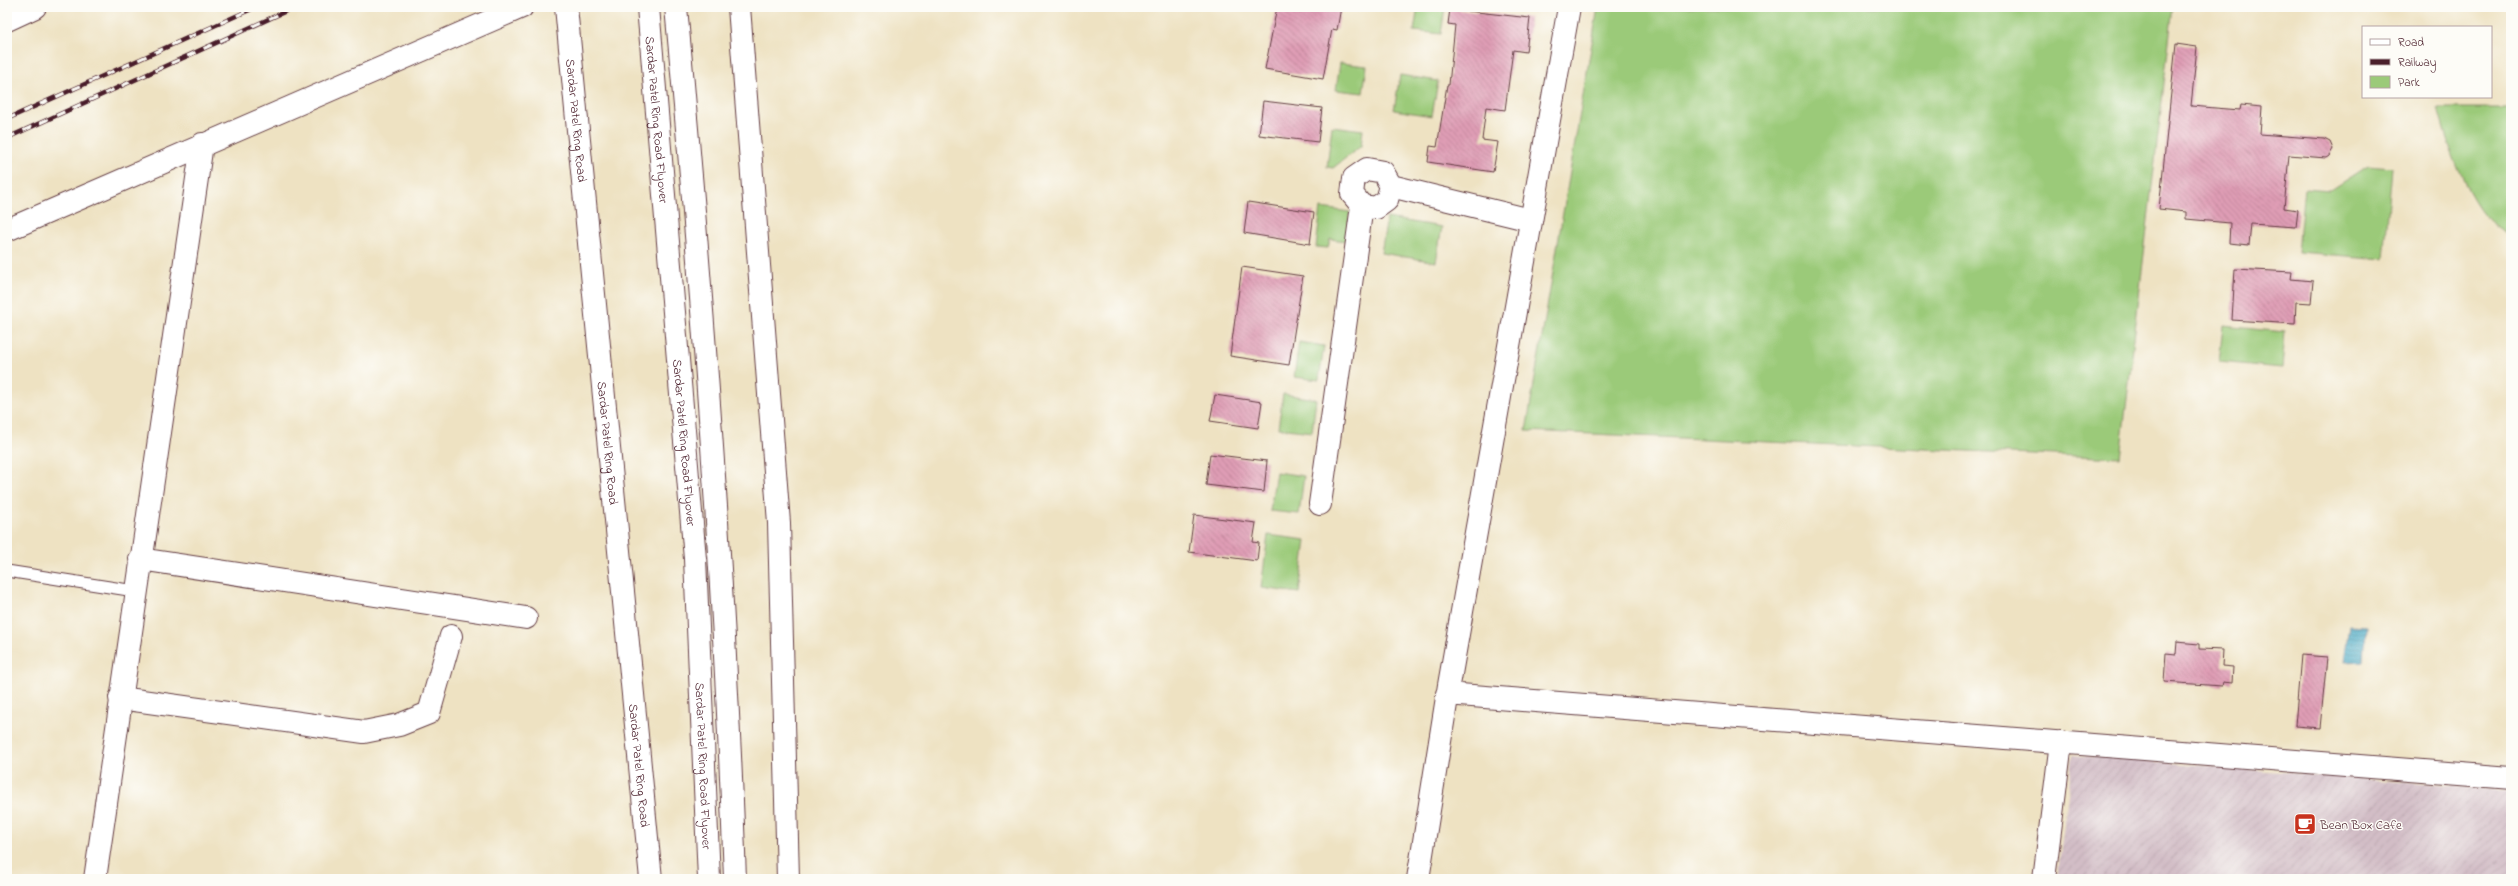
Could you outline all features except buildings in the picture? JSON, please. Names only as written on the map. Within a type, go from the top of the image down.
[{"type":"main road","points":[[7,20],[35,7]]},
{"type":"main road","points":[[7,230],[202,144],[522,7]]},
{"type":"main road","name":"Sardar Patel Ring Road","points":[[566,7],[652,879]]},
{"type":"main road","name":"Sardar Patel Ring Road Flyover","points":[[648,7],[695,559],[709,879]]},
{"type":"main road","name":"Sardar Patel Ring Road Flyover","points":[[676,7],[692,179],[721,558],[735,879]]},
{"type":"main road","points":[[739,7],[779,522],[788,879]]},
{"type":"main road","points":[[1418,879],[1447,694],[1569,7]]},
{"type":"main road","points":[[95,879],[135,591],[202,144]]},
{"type":"main road","points":[[1367,169],[1383,172],[1391,186],[1388,200],[1376,208],[1362,206],[1352,194],[1354,178],[1367,169]]},
{"type":"main road","points":[[1391,186],[1531,220]]},
{"type":"main road","points":[[1320,504],[1362,206]]},
{"type":"main road","points":[[140,559],[526,618]]},
{"type":"main road","points":[[120,698],[364,732],[399,725],[429,713],[451,636]]},
{"type":"main road","points":[[1447,694],[2511,778]]},
{"type":"main road","points":[[2044,879],[2061,742]]},
{"type":"lane","points":[[7,571],[135,591]]},
{"type":"shaded area","points":[[2073,755],[2511,791],[2511,879],[2057,879]]},
{"type":"green space","points":[[1418,7],[1445,7],[1441,34],[1414,31]]},
{"type":"green space","points":[[1488,7],[1522,7],[1521,12]]},
{"type":"green space","points":[[1598,7],[2173,7],[2120,458],[1526,431]]},
{"type":"green space","points":[[1340,63],[1367,66],[1363,93],[1336,90]]},
{"type":"green space","points":[[1400,75],[1438,81],[1432,116],[1394,110]]},
{"type":"green space","points":[[2438,108],[2511,108],[2511,235],[2498,228],[2485,216],[2474,200],[2455,160]]},
{"type":"green space","points":[[1332,126],[1363,130],[1361,146],[1333,168],[1327,167]]},
{"type":"green space","points":[[2367,166],[2392,168],[2384,259],[2298,252],[2304,188],[2330,190]]},
{"type":"green space","points":[[1321,208],[1350,212],[1346,241],[1330,239],[1328,248],[1316,247]]},
{"type":"green space","points":[[1387,218],[1442,227],[1436,262],[1381,253]]},
{"type":"green space","points":[[2223,326],[2285,332],[2282,368],[2219,362]]},
{"type":"green space","points":[[1299,342],[1324,346],[1319,380],[1294,377]]},
{"type":"green space","points":[[1283,394],[1316,399],[1312,432],[1278,428]]},
{"type":"green space","points":[[1276,472],[1304,476],[1299,514],[1270,511]]},
{"type":"green space","points":[[1268,535],[1306,540],[1299,593],[1261,588]]},
{"type":"water","points":[[2349,625],[2366,626],[2364,661],[2344,662]]},
{"type":"railway","points":[[7,119],[256,7]]},
{"type":"railway","points":[[7,138],[295,7]]},
{"type":"place","name":"Bean Box Cafe","points":[[2305,824]]}]
